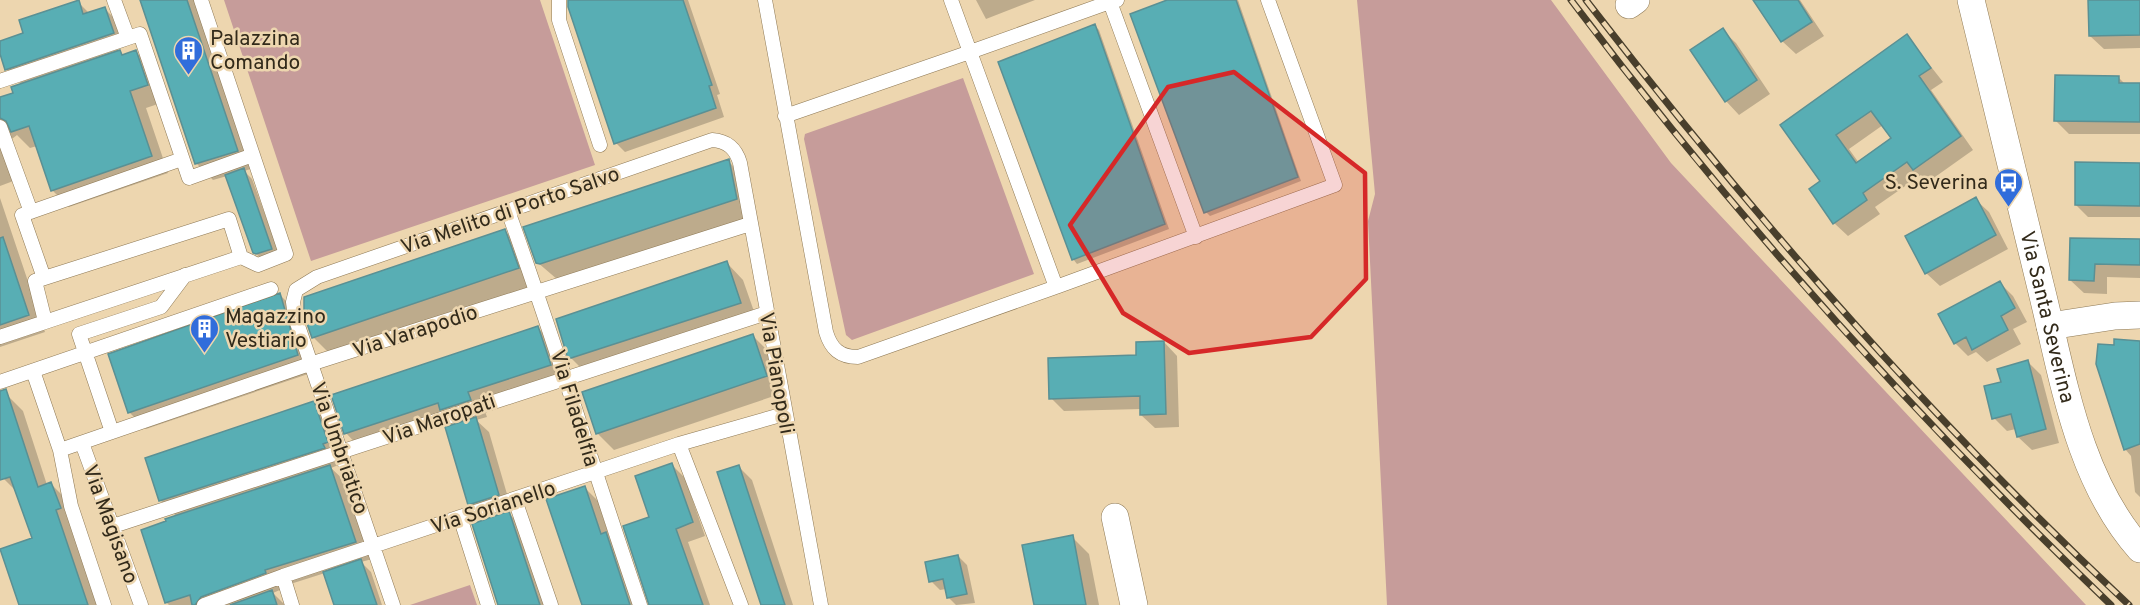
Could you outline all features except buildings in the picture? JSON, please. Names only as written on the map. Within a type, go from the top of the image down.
[{"type":"street","name":"Via Santa Severina","points":[[1971,0],[2065,393],[2091,465],[2128,535],[2140,549]]},
{"type":"street","points":[[2050,326],[2115,316],[2140,315]]},
{"type":"street","points":[[1115,517],[1134,605]]},
{"type":"lane","points":[[114,0],[128,38]]},
{"type":"lane","points":[[0,337],[241,257],[258,265],[286,254],[201,0]]},
{"type":"lane","points":[[559,0],[559,20],[600,145]]},
{"type":"lane","points":[[765,0],[826,332],[831,345],[838,353],[858,357],[1335,185],[1268,0]]},
{"type":"lane","points":[[951,0],[1056,287]]},
{"type":"lane","points":[[785,116],[1112,1],[1196,237]]},
{"type":"lane","points":[[0,81],[140,34],[189,178],[253,155]]},
{"type":"lane","points":[[0,127],[31,212]]},
{"type":"lane","name":"Via Melito di Porto Salvo","points":[[296,290],[317,276],[706,142],[717,140],[728,144]]},
{"type":"lane","name":"Via Pianopoli","points":[[728,144],[736,152],[740,163],[784,414],[821,605]]},
{"type":"lane","points":[[44,278],[22,215],[182,159]]},
{"type":"lane","name":"Via Filadelfia","points":[[508,211],[566,376],[595,474],[640,605]]},
{"type":"lane","points":[[45,321],[35,281],[44,278],[229,219],[241,257]]},
{"type":"lane","name":"Via Varapodio","points":[[60,450],[311,364],[750,224]]},
{"type":"lane","points":[[112,432],[79,334],[160,307],[185,275]]},
{"type":"lane","points":[[0,382],[271,289]]},
{"type":"lane","name":"Via Umbriatico","points":[[296,290],[293,308],[393,605]]},
{"type":"lane","name":"Via Maropati","points":[[113,526],[566,376],[766,313]]},
{"type":"lane","points":[[33,371],[60,450],[71,506],[104,605]]},
{"type":"lane","name":"Via Sorianello","points":[[204,605],[374,545],[595,474],[679,444],[784,414]]},
{"type":"lane","name":"Via Magisano","points":[[82,442],[141,605]]},
{"type":"lane","points":[[679,444],[741,605]]},
{"type":"lane","points":[[515,500],[551,605]]},
{"type":"lane","points":[[460,517],[488,605]]},
{"type":"lane","points":[[283,576],[292,605]]},
{"type":"highlighted area","points":[[1234,72],[1365,173],[1366,279],[1311,337],[1189,353],[1123,313],[1070,225],[1168,87]]},
{"type":"shaded area","points":[[224,0],[540,0],[595,165],[311,261]]},
{"type":"shaded area","points":[[1357,0],[1551,0],[1671,163],[2086,605],[1387,605],[1368,221],[1375,194]]},
{"type":"shaded area","points":[[963,78],[1034,274],[852,340],[846,335],[804,139],[805,134]]},
{"type":"shaded area","points":[[470,585],[477,605],[410,605]]},
{"type":"railway","points":[[1571,0],[1697,159],[1829,313],[1967,462],[2111,605]]},
{"type":"railway","points":[[1586,0],[1713,159],[1845,313],[1984,463],[2129,605]]},
{"type":"place","name":"Palazzina Comando","points":[[189,76]]},
{"type":"place","name":"S. Severina","points":[[2009,208]]},
{"type":"place","name":"Magazzino Vestiario","points":[[204,354]]}]
